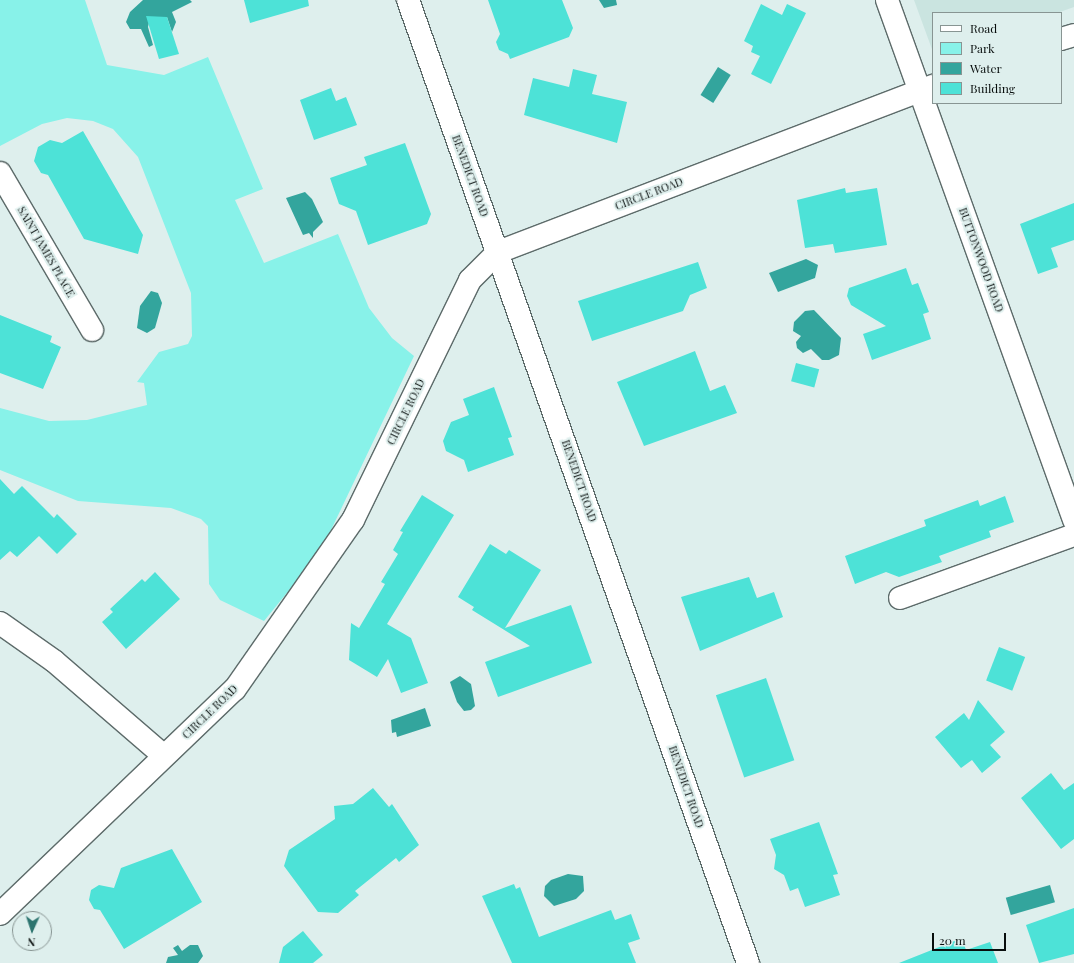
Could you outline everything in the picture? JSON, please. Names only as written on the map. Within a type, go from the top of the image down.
[{"type":"street","name":"BENEDICT ROAD","points":[[408,0],[748,963]]},
{"type":"street","name":"BUTTONWOOD ROAD","points":[[887,0],[927,88],[932,103]]},
{"type":"street","points":[[1062,39],[1074,34]]},
{"type":"street","name":"CIRCLE ROAD","points":[[0,914],[235,689],[353,520],[470,280],[498,252],[927,88]]},
{"type":"street","name":"BUTTONWOOD ROAD","points":[[932,104],[1074,520]]},
{"type":"street","name":"SAINT JAMES PLACE","points":[[0,173],[92,330]]},
{"type":"street","points":[[900,598],[1074,535]]},
{"type":"street","points":[[0,623],[54,661],[164,756]]},
{"type":"shaded area","points":[[914,0],[1074,0],[1074,7],[1060,12],[932,12],[932,49]]},
{"type":"green space","points":[[0,0],[85,0],[107,65],[164,75],[208,57],[263,189],[235,200],[264,263],[338,234],[369,308],[392,338],[414,356],[321,551],[264,621],[220,600],[209,584],[208,526],[201,519],[171,508],[78,501],[0,470],[0,408],[49,421],[87,420],[147,405],[144,383],[137,382],[159,352],[188,344],[192,336],[191,293],[138,157],[113,129],[93,121],[67,118],[42,124],[0,146]]},
{"type":"water","points":[[143,0],[190,0],[192,2],[172,12],[176,22],[172,32],[167,17],[150,18],[148,27],[153,45],[149,47],[141,29],[130,29],[126,22],[130,12]]},
{"type":"water","points":[[599,0],[616,0],[617,5],[604,8]]},
{"type":"water","points":[[718,67],[731,75],[713,103],[701,95]]},
{"type":"water","points":[[305,192],[312,199],[323,222],[313,232],[313,238],[309,233],[303,235],[286,198]]},
{"type":"water","points":[[806,259],[818,265],[815,278],[778,292],[769,273]]},
{"type":"water","points":[[151,291],[158,293],[162,303],[155,328],[147,333],[137,328],[140,306]]},
{"type":"water","points":[[814,310],[841,338],[839,355],[829,360],[822,360],[811,349],[803,353],[797,348],[796,342],[801,336],[793,331],[794,322],[805,311]]},
{"type":"water","points":[[460,676],[471,684],[475,706],[471,710],[464,711],[457,702],[450,682]]},
{"type":"water","points":[[425,708],[431,726],[397,737],[396,732],[392,733],[391,720]]},
{"type":"water","points":[[568,874],[583,876],[584,891],[576,899],[554,906],[544,896],[545,886],[551,880]]},
{"type":"water","points":[[1050,885],[1055,902],[1011,915],[1006,898]]},
{"type":"water","points":[[178,945],[182,951],[190,945],[198,945],[203,956],[198,963],[166,963],[168,957],[178,955],[173,948]]},
{"type":"building","points":[[244,0],[308,0],[309,6],[250,23]]},
{"type":"building","points":[[488,0],[562,0],[573,28],[569,37],[510,59],[508,54],[499,50],[496,42],[500,34]]},
{"type":"building","points":[[761,4],[782,15],[787,4],[806,13],[771,84],[751,74],[760,56],[751,52],[753,46],[744,41]]},
{"type":"building","points":[[146,16],[167,17],[179,54],[159,59]]},
{"type":"building","points":[[573,69],[597,75],[592,94],[627,102],[617,143],[524,115],[533,78],[569,87]]},
{"type":"building","points":[[331,88],[336,101],[346,97],[357,125],[314,140],[300,100]]},
{"type":"building","points":[[83,131],[143,235],[138,254],[84,239],[48,175],[41,173],[34,161],[38,147],[50,140],[62,143]]},
{"type":"building","points":[[405,143],[431,214],[427,224],[368,245],[356,211],[339,204],[330,178],[367,165],[364,157]]},
{"type":"building","points":[[845,188],[846,193],[877,188],[887,245],[835,253],[833,244],[805,248],[797,200]]},
{"type":"building","points":[[1074,203],[1074,240],[1051,248],[1058,267],[1038,274],[1020,224]]},
{"type":"building","points":[[698,262],[707,288],[690,295],[683,311],[592,341],[578,301]]},
{"type":"building","points":[[906,268],[912,285],[918,283],[929,312],[923,314],[931,339],[872,360],[863,334],[886,326],[851,305],[847,296],[849,288]]},
{"type":"building","points":[[0,315],[52,336],[50,342],[61,347],[43,389],[0,373]]},
{"type":"building","points":[[695,351],[710,391],[725,385],[737,413],[644,446],[617,382]]},
{"type":"building","points":[[796,363],[819,369],[814,388],[791,381]]},
{"type":"building","points":[[494,387],[512,437],[508,438],[514,455],[468,472],[464,460],[446,451],[443,441],[451,422],[469,415],[463,399]]},
{"type":"building","points":[[0,479],[14,494],[22,486],[54,518],[57,514],[77,534],[57,554],[39,536],[17,557],[10,551],[0,560]]},
{"type":"building","points":[[422,495],[454,515],[387,624],[411,638],[428,683],[401,693],[388,659],[377,677],[349,660],[351,623],[359,628],[385,584],[381,582],[398,554],[393,550],[403,532],[400,531]]},
{"type":"building","points":[[1005,496],[1014,522],[989,531],[991,537],[939,556],[942,562],[899,577],[886,572],[855,584],[845,556],[926,526],[924,520],[978,500],[980,506]]},
{"type":"building","points":[[490,544],[506,554],[509,550],[541,570],[505,628],[571,605],[592,663],[498,697],[485,662],[530,646],[472,610],[474,607],[458,597]]},
{"type":"building","points":[[155,572],[180,599],[126,649],[102,622],[113,612],[110,609],[142,579],[145,582]]},
{"type":"building","points":[[749,577],[757,598],[774,592],[783,617],[700,651],[681,597]]},
{"type":"building","points":[[999,647],[1025,657],[1012,691],[986,681]]},
{"type":"building","points":[[766,678],[794,760],[744,778],[716,695]]},
{"type":"building","points":[[978,700],[1005,732],[990,745],[1001,757],[982,773],[972,760],[961,768],[935,737],[964,713],[969,720]]},
{"type":"building","points":[[1051,773],[1064,790],[1074,783],[1074,839],[1061,849],[1021,798]]},
{"type":"building","points":[[373,788],[389,807],[392,804],[419,845],[399,862],[396,858],[355,891],[359,895],[338,913],[318,912],[284,866],[289,850],[335,819],[334,806],[353,804]]},
{"type":"building","points":[[819,822],[838,874],[833,875],[840,895],[805,907],[798,888],[790,891],[784,875],[774,869],[776,855],[770,839]]},
{"type":"building","points":[[172,849],[202,902],[124,949],[100,910],[94,909],[89,900],[91,890],[99,885],[114,888],[121,868]]},
{"type":"building","points":[[514,884],[516,889],[520,887],[539,937],[611,910],[615,920],[631,914],[640,939],[628,943],[636,963],[512,963],[482,896]]},
{"type":"building","points":[[1074,908],[1074,954],[1039,963],[1026,925]]},
{"type":"building","points":[[303,931],[323,955],[313,963],[279,963],[283,947]]},
{"type":"building","points":[[962,938],[966,950],[990,942],[998,963],[899,963]]}]
